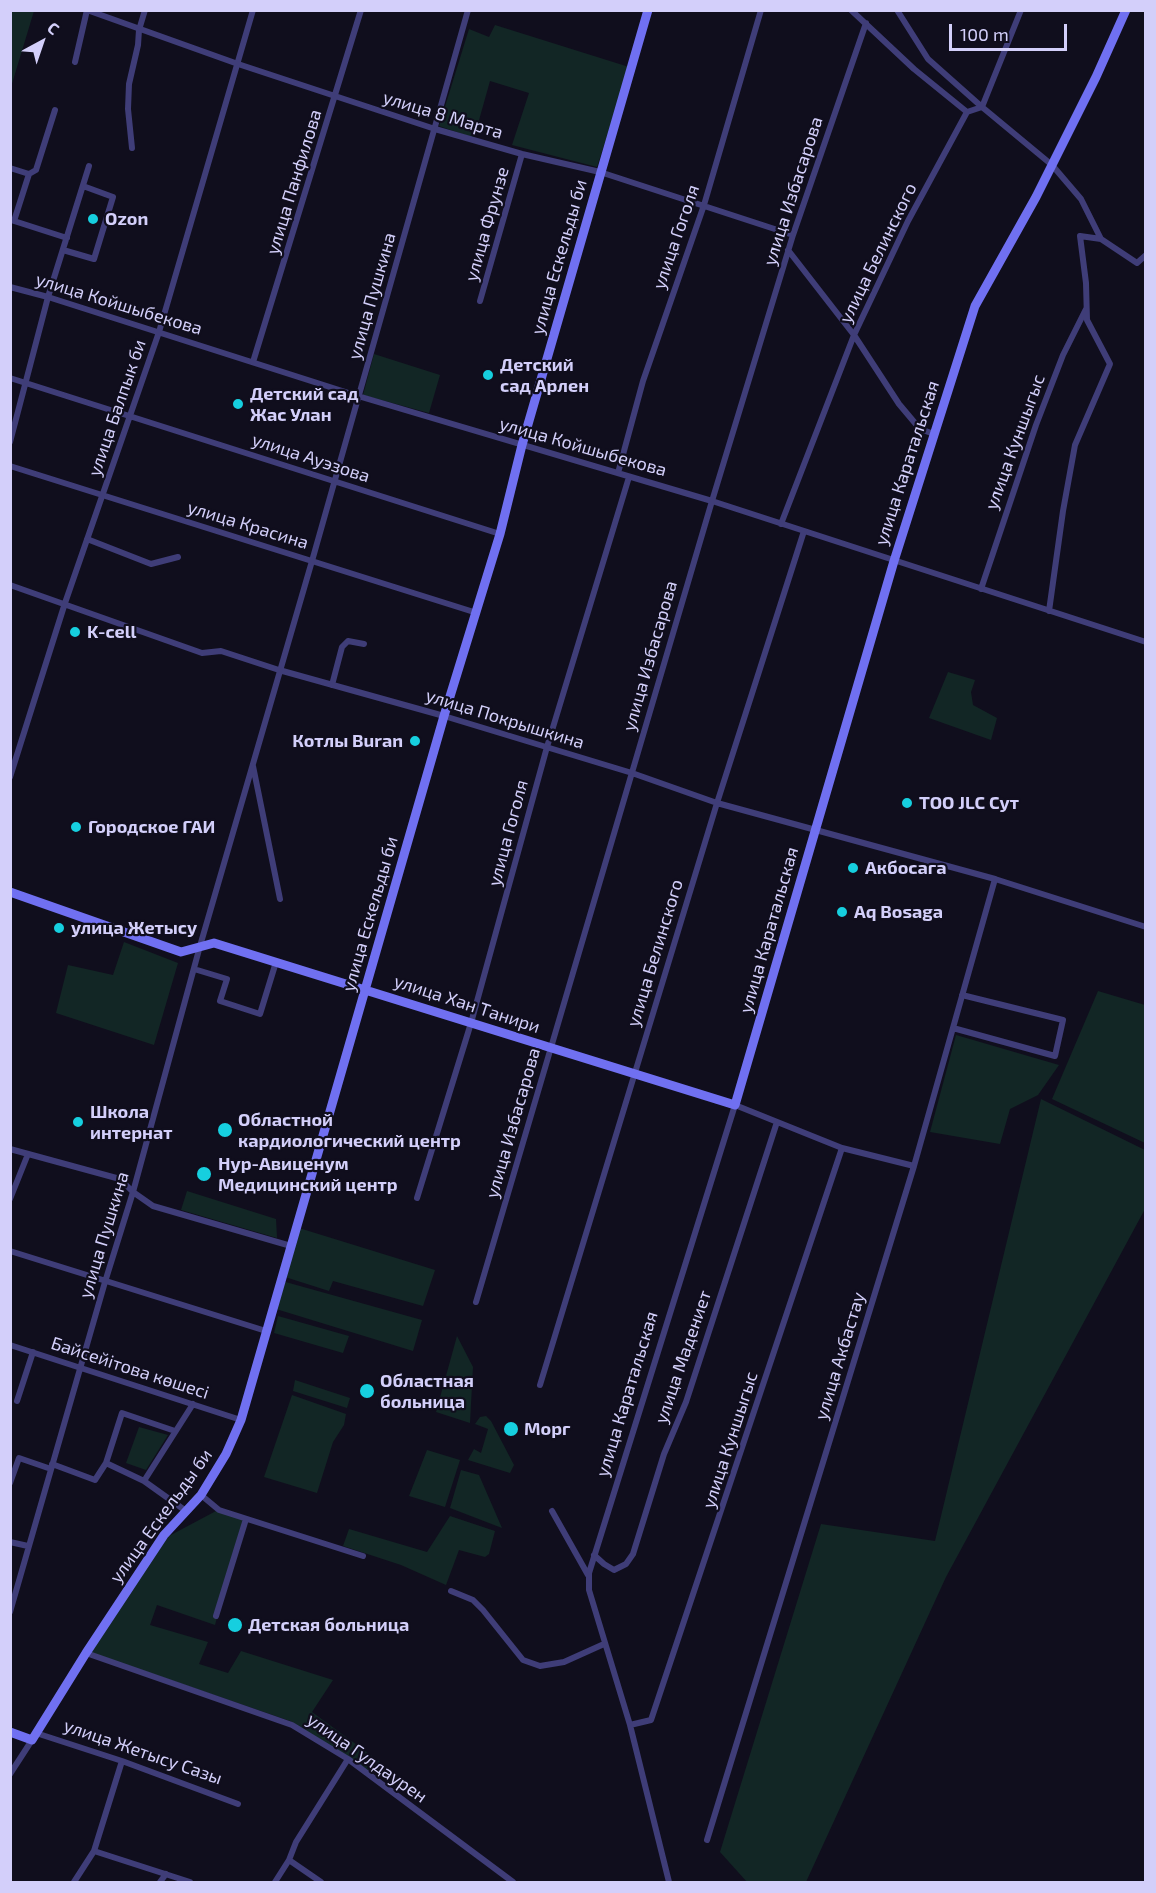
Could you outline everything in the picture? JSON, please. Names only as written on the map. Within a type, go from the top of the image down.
[{"type":"street","name":"улица 8 Марта","points":[[87,10],[238,64],[435,129],[522,154],[600,172],[793,235]]},
{"type":"street","points":[[75,62],[87,10]]},
{"type":"street","points":[[132,148],[128,109],[129,84],[145,10]]},
{"type":"street","name":"улица Балпык би","points":[[10,777],[65,603],[159,332],[253,10]]},
{"type":"street","name":"улица Панфилова","points":[[254,362],[361,10]]},
{"type":"street","name":"улица Пушкина","points":[[10,1612],[105,1282],[134,1192],[200,946],[468,10]]},
{"type":"street","name":"улица Ескельды би","points":[[10,1774],[164,1535],[201,1495],[226,1454],[241,1420],[444,716],[500,534],[522,445],[648,10]]},
{"type":"street","name":"улица Гоголя","points":[[618,473],[643,381],[704,205],[761,10]]},
{"type":"street","points":[[851,10],[914,69],[967,112],[982,107],[1021,10]]},
{"type":"street","points":[[897,10],[928,59],[1052,165],[1081,199],[1101,239]]},
{"type":"street","name":"улица Каратальская","points":[[669,1882],[630,1725],[589,1590],[589,1576],[594,1555],[735,1105],[894,561],[975,306],[1052,165],[1126,10]]},
{"type":"street","name":"улица Избасарова","points":[[476,1302],[788,250],[866,23]]},
{"type":"street","points":[[55,110],[36,170],[29,174],[12,220],[67,238]]},
{"type":"street","name":"улица Белинского","points":[[781,524],[854,335],[908,221],[967,112]]},
{"type":"street","name":"улица Фрунзе","points":[[480,301],[522,154]]},
{"type":"street","points":[[10,442],[48,297],[89,166]]},
{"type":"street","points":[[10,168],[29,174]]},
{"type":"street","points":[[63,250],[94,259],[107,218],[113,197],[83,186]]},
{"type":"street","points":[[1049,611],[1075,445],[1110,364],[1087,320],[1086,283],[1080,236],[1101,239],[1137,263],[1146,255]]},
{"type":"street","points":[[788,250],[854,335],[899,404],[920,429],[934,434]]},
{"type":"street","name":"улица Койшыбекова","points":[[10,287],[48,297],[358,396],[712,501],[1146,642]]},
{"type":"street","name":"улица Куншыгыс","points":[[981,589],[1036,425],[1063,355],[1087,308]]},
{"type":"street","name":"улица Ауэзова","points":[[10,378],[500,534]]},
{"type":"street","name":"улица Красина","points":[[10,466],[477,613]]},
{"type":"street","name":"улица Гоголя","points":[[417,1198],[471,1023],[547,747],[629,477]]},
{"type":"street","name":"улица Белинского","points":[[540,1385],[633,1074],[804,531]]},
{"type":"street","points":[[87,539],[151,564],[178,556]]},
{"type":"street","name":"улица Покрышкина","points":[[10,585],[202,653],[221,651],[632,773],[717,803],[995,879],[1146,927]]},
{"type":"street","points":[[332,685],[342,647],[348,641],[364,644]]},
{"type":"street","name":"улица Пушкина","points":[[253,762],[280,899]]},
{"type":"street","name":"улица Акбастау","points":[[707,1840],[914,1166],[995,879]]},
{"type":"street","name":"улица Хан Танири","points":[[10,892],[181,952],[214,942],[735,1105],[842,1148],[914,1166]]},
{"type":"street","points":[[194,969],[227,980],[220,1001],[260,1014],[276,962]]},
{"type":"street","points":[[953,1028],[1055,1056],[1064,1020],[962,995]]},
{"type":"street","name":"улица Мадениет","points":[[594,1555],[615,1570],[626,1564],[633,1554],[664,1454],[686,1402],[777,1122]]},
{"type":"street","name":"улица Куншыгыс","points":[[630,1725],[651,1720],[842,1148]]},
{"type":"street","points":[[10,1149],[120,1179],[153,1206],[291,1246]]},
{"type":"street","points":[[10,1199],[28,1154]]},
{"type":"street","points":[[10,1251],[267,1331]]},
{"type":"street","name":"Байсейітова көшесі","points":[[10,1345],[241,1420]]},
{"type":"street","points":[[17,1401],[33,1352]]},
{"type":"street","points":[[144,1481],[193,1404]]},
{"type":"street","points":[[10,1483],[19,1458],[95,1480],[106,1463],[122,1413],[175,1431]]},
{"type":"street","points":[[106,1463],[144,1481],[186,1510]]},
{"type":"street","points":[[201,1495],[219,1510],[363,1556]]},
{"type":"street","points":[[552,1511],[589,1576]]},
{"type":"street","points":[[216,1616],[246,1519]]},
{"type":"street","points":[[10,1542],[28,1546]]},
{"type":"street","points":[[451,1591],[473,1600],[523,1660],[540,1666],[564,1662],[604,1644]]},
{"type":"street","name":"улица Гулдаурен","points":[[86,1653],[292,1725],[348,1759],[513,1882]]},
{"type":"street","name":"улица Жетысу Сазы","points":[[10,1732],[122,1761],[238,1803]]},
{"type":"street","points":[[275,1882],[289,1860],[296,1842],[348,1759]]},
{"type":"street","points":[[74,1882],[94,1851],[122,1761]]},
{"type":"street","points":[[94,1851],[190,1882]]},
{"type":"street","points":[[289,1860],[321,1882]]},
{"type":"street","points":[[160,1882],[166,1874]]},
{"type":"green space","points":[[10,11],[34,11],[11,87]]},
{"type":"green space","points":[[495,25],[629,67],[597,167],[512,145],[529,93],[490,81],[474,138],[439,126],[469,29],[489,37]]},
{"type":"green space","points":[[374,354],[440,375],[429,413],[363,395]]},
{"type":"green space","points":[[948,672],[975,680],[971,692],[973,705],[997,718],[991,740],[929,718]]},
{"type":"green space","points":[[124,942],[178,963],[154,1045],[56,1013],[68,965],[113,975]]},
{"type":"green space","points":[[1098,991],[1145,1005],[1145,1143],[1052,1099]]},
{"type":"green space","points":[[956,1035],[1059,1065],[1038,1095],[1010,1109],[1000,1144],[930,1132]]},
{"type":"green space","points":[[1041,1099],[1145,1150],[1145,1209],[946,1577],[806,1882],[747,1882],[720,1852],[821,1524],[935,1541]]},
{"type":"green space","points":[[187,1191],[276,1219],[277,1238],[181,1210]]},
{"type":"green space","points":[[299,1228],[435,1270],[423,1306],[333,1281],[329,1291],[285,1277]]},
{"type":"green space","points":[[282,1281],[422,1320],[413,1351],[276,1309]]},
{"type":"green space","points":[[278,1316],[349,1336],[343,1353],[274,1333]]},
{"type":"green space","points":[[457,1336],[473,1367],[470,1423],[436,1412]]},
{"type":"green space","points":[[295,1380],[350,1398],[347,1408],[293,1391]]},
{"type":"green space","points":[[292,1395],[346,1414],[344,1425],[333,1442],[317,1493],[264,1477]]},
{"type":"green space","points":[[486,1416],[491,1421],[514,1465],[510,1473],[468,1460],[474,1449],[481,1453],[488,1429],[475,1424],[480,1417]]},
{"type":"green space","points":[[139,1427],[168,1435],[146,1470],[126,1463]]},
{"type":"green space","points":[[427,1450],[460,1460],[445,1507],[409,1496]]},
{"type":"green space","points":[[461,1470],[479,1475],[502,1528],[450,1508]]},
{"type":"green space","points":[[216,1511],[243,1520],[215,1625],[157,1605],[150,1625],[208,1642],[199,1664],[228,1673],[241,1651],[333,1680],[312,1712],[383,1764],[373,1773],[290,1721],[89,1652],[144,1568],[169,1536]]},
{"type":"green space","points":[[450,1516],[495,1531],[489,1554],[485,1557],[459,1550],[446,1585],[401,1565],[343,1546],[349,1529],[427,1552]]},
{"type":"place","name":"Ozon","points":[[93,219]]},
{"type":"place","name":"Детский сад Арлен","points":[[488,375]]},
{"type":"place","name":"Детский сад Жас Улан","points":[[238,404]]},
{"type":"place","name":"K-cell","points":[[75,632]]},
{"type":"place","name":"Котлы Buran","points":[[415,741]]},
{"type":"place","name":"ТОО JLC Сут","points":[[907,803]]},
{"type":"place","name":"Городское ГАИ","points":[[76,827]]},
{"type":"place","name":"Акбосага","points":[[853,868]]},
{"type":"place","name":"Aq Bosaga","points":[[842,912]]},
{"type":"place","name":"улица Жетысу","points":[[59,928]]},
{"type":"place","name":"Школа интернат","points":[[78,1122]]},
{"type":"place","name":"Областной кардиологический центр","points":[[225,1130]]},
{"type":"place","name":"Нур-Авиценум Медицинский центр","points":[[204,1174]]},
{"type":"place","name":"Областная больница","points":[[367,1391]]},
{"type":"place","name":"Морг","points":[[511,1429]]},
{"type":"place","name":"Детская больница","points":[[235,1625]]}]
